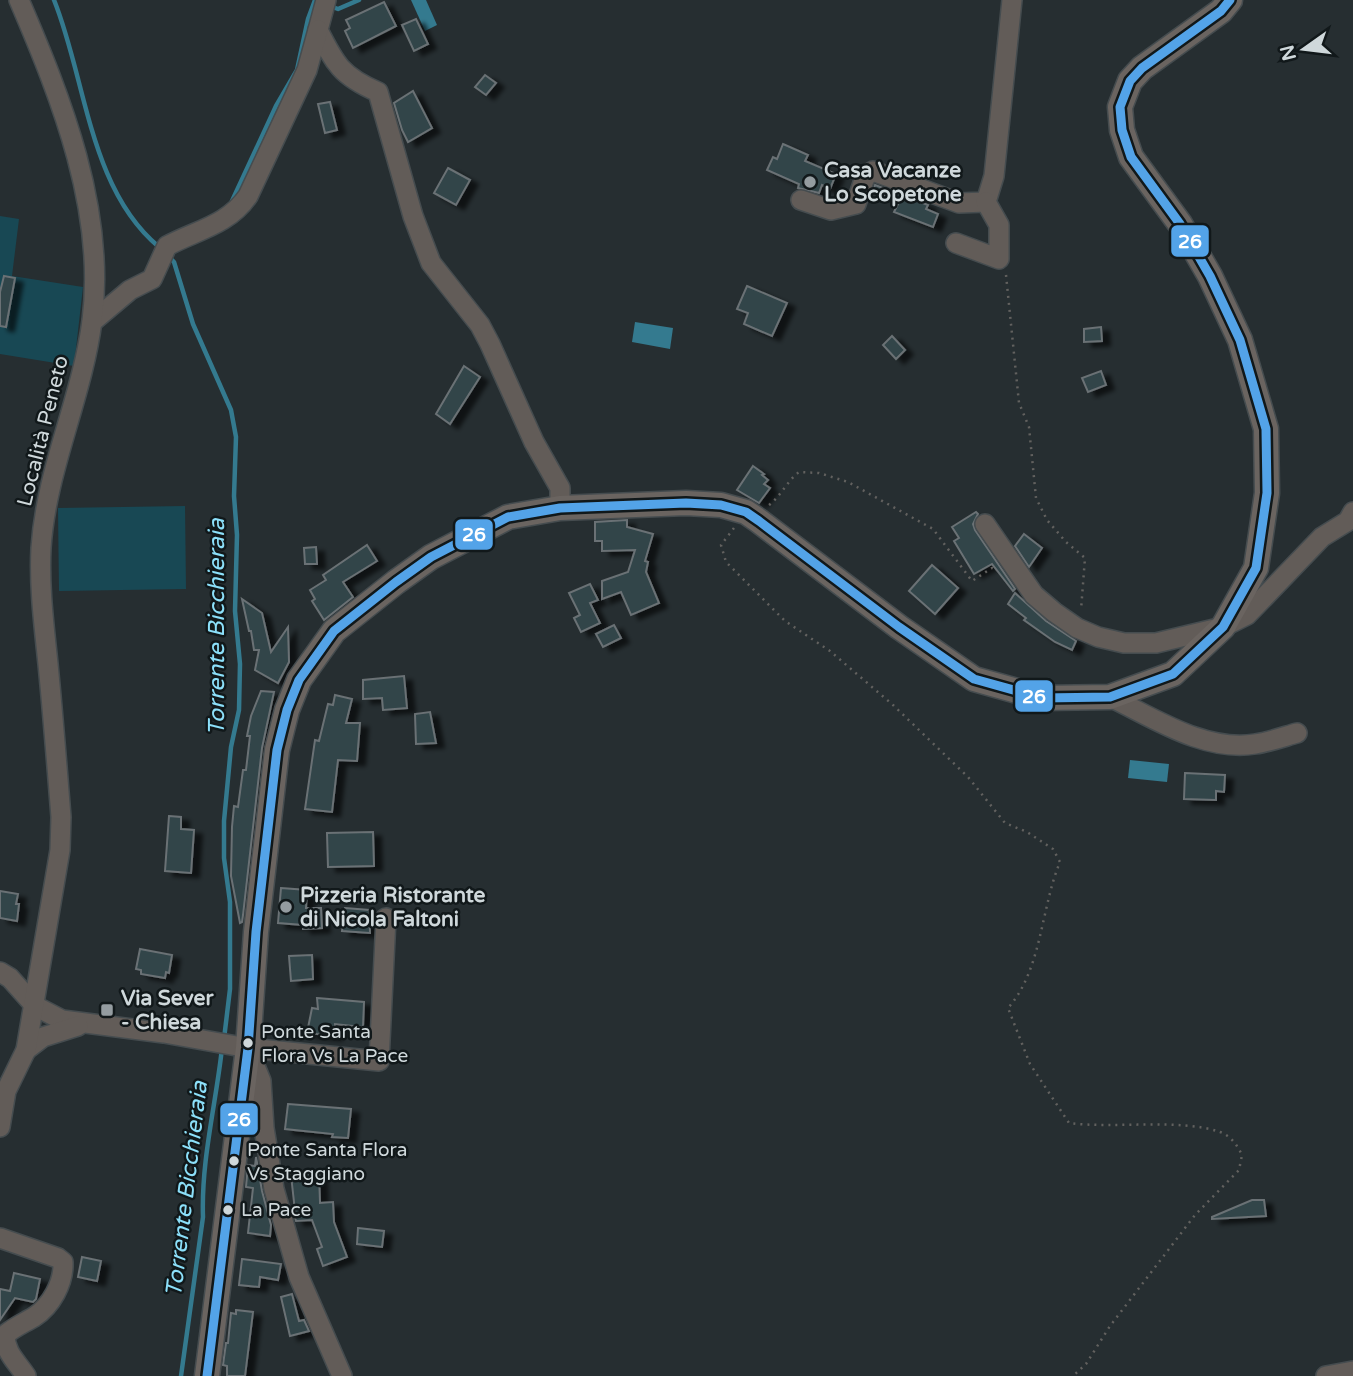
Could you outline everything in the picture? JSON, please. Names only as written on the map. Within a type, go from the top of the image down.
[{"type":"main road","points":[[207,1376],[240,1046],[277,750],[287,710],[299,680],[334,631],[431,557],[508,517],[560,508],[686,503],[721,505],[749,514],[899,627],[974,679],[1042,698],[1110,697],[1173,674],[1223,627],[1256,568],[1267,493],[1266,429],[1240,340],[1210,276],[1180,224],[1131,157],[1122,130],[1120,107],[1130,81],[1142,68],[1221,11],[1230,0]]},
{"type":"street","name":"Località Peneto","points":[[0,1127],[6,1091],[26,1050],[55,884],[61,817],[41,604],[41,549],[46,503],[80,384],[92,322],[95,269],[87,198],[67,124],[43,55],[19,0]]},
{"type":"street","points":[[92,322],[130,290],[152,279],[167,246],[220,223],[242,205],[253,187],[307,70],[326,0]]},
{"type":"street","points":[[956,243],[999,259],[999,225],[986,202],[993,176],[1012,0]]},
{"type":"street","points":[[318,30],[334,62],[353,82],[378,92],[413,216],[431,263],[480,325],[491,344],[534,442],[560,488],[560,508]]},
{"type":"street","points":[[801,200],[831,210],[856,204],[865,177],[873,171],[959,203],[986,202]]},
{"type":"street","points":[[985,524],[1034,595],[1077,628],[1098,637],[1124,643],[1156,643],[1223,627],[1247,615],[1322,537],[1348,521],[1353,512]]},
{"type":"street","points":[[1110,697],[1176,730],[1214,743],[1253,744],[1297,733]]},
{"type":"street","points":[[0,972],[10,978],[34,1006],[62,1020],[83,1025],[379,1061],[386,918]]},
{"type":"street","points":[[26,1050],[43,1037],[83,1025]]},
{"type":"street","points":[[240,1046],[261,1081],[264,1128],[274,1189],[296,1264],[342,1376]]},
{"type":"street","points":[[0,1238],[63,1262],[61,1281],[48,1306],[5,1335],[5,1345],[10,1356],[26,1376]]},
{"type":"street","points":[[1326,1376],[1353,1371]]},
{"type":"path","points":[[999,259],[1006,274],[1019,403],[1029,427],[1036,498],[1047,520],[1066,542],[1085,558],[1082,607],[1077,628]]},
{"type":"path","points":[[998,575],[992,568],[972,581],[933,529],[848,482],[819,474],[799,472],[791,478],[785,490],[773,502],[749,514],[720,545],[726,562],[785,621],[830,651],[904,715],[968,777],[1005,823],[1027,832],[1053,849],[1060,862],[1053,878],[1039,937],[1021,993],[1008,1008],[1030,1064],[1069,1124],[1197,1128],[1222,1133],[1235,1142],[1242,1155],[1239,1170],[1195,1215],[1110,1326],[1086,1364],[1073,1376]]},
{"type":"shaded area","points":[[411,0],[426,0],[437,25],[425,31]]},
{"type":"shaded area","points":[[0,216],[19,219],[12,276],[83,287],[74,366],[0,354]]},
{"type":"shaded area","points":[[635,322],[673,328],[670,349],[632,342]]},
{"type":"shaded area","points":[[185,506],[186,589],[59,591],[58,508]]},
{"type":"shaded area","points":[[1130,760],[1169,764],[1167,782],[1128,778]]},
{"type":"building","points":[[384,2],[396,26],[353,48],[345,31],[350,28],[346,20]]},
{"type":"building","points":[[416,19],[428,44],[414,51],[402,25]]},
{"type":"building","points":[[485,75],[496,83],[486,95],[475,87]]},
{"type":"building","points":[[413,91],[432,128],[408,142],[394,103]]},
{"type":"building","points":[[330,102],[337,130],[325,133],[318,104]]},
{"type":"building","points":[[783,144],[808,155],[805,161],[836,174],[830,189],[822,185],[819,193],[798,188],[799,184],[767,170],[773,157],[777,159]]},
{"type":"building","points":[[448,168],[470,180],[456,205],[434,193]]},
{"type":"building","points":[[875,185],[928,205],[926,209],[938,214],[933,227],[894,212],[900,200],[873,192]]},
{"type":"building","points":[[4,276],[15,278],[6,327],[0,326],[0,292]]},
{"type":"building","points":[[747,286],[787,303],[772,336],[744,324],[748,313],[737,309]]},
{"type":"building","points":[[1101,327],[1102,341],[1084,342],[1084,329]]},
{"type":"building","points":[[892,336],[905,350],[896,359],[883,345]]},
{"type":"building","points":[[464,366],[480,377],[450,424],[436,414]]},
{"type":"building","points":[[1101,371],[1106,385],[1088,392],[1082,378]]},
{"type":"building","points":[[753,466],[764,474],[762,475],[768,480],[764,484],[770,488],[759,503],[737,490]]},
{"type":"building","points":[[976,512],[978,514],[973,524],[975,530],[1015,589],[1013,591],[992,564],[974,574],[954,541],[959,538],[952,527]]},
{"type":"building","points":[[627,520],[627,527],[653,534],[645,561],[648,562],[646,572],[659,603],[631,615],[621,592],[602,599],[602,581],[628,572],[635,550],[602,551],[602,541],[595,541],[595,522]]},
{"type":"building","points":[[1024,534],[1042,548],[1029,567],[1015,546]]},
{"type":"building","points":[[367,545],[377,561],[343,582],[353,597],[324,620],[312,601],[315,599],[310,590],[326,580],[323,575]]},
{"type":"building","points":[[316,547],[317,564],[305,564],[304,548]]},
{"type":"building","points":[[932,565],[958,588],[935,614],[909,591]]},
{"type":"building","points":[[590,584],[598,600],[590,603],[600,623],[581,632],[574,618],[580,615],[569,593]]},
{"type":"building","points":[[1015,593],[1046,621],[1076,641],[1072,650],[1055,642],[1024,620],[1026,618],[1008,604]]},
{"type":"building","points":[[242,599],[262,613],[271,652],[288,627],[289,662],[278,683],[255,670],[259,650],[254,650]]},
{"type":"building","points":[[614,625],[621,638],[603,647],[596,634]]},
{"type":"building","points":[[404,676],[407,708],[383,710],[382,698],[363,699],[363,680]]},
{"type":"building","points":[[261,691],[274,692],[262,748],[240,923],[231,876],[232,827],[234,806],[238,807],[243,770],[246,770],[250,736],[247,736],[251,716]]},
{"type":"building","points":[[335,695],[352,699],[346,723],[360,723],[357,761],[338,760],[332,812],[305,809],[315,740],[319,741],[328,704],[333,705]]},
{"type":"building","points":[[430,712],[436,743],[416,744],[415,714]]},
{"type":"building","points":[[1185,773],[1225,775],[1224,792],[1216,791],[1216,800],[1184,799]]},
{"type":"building","points":[[169,816],[181,817],[181,829],[194,830],[191,873],[165,871]]},
{"type":"building","points":[[373,832],[374,866],[328,867],[327,833]]},
{"type":"building","points":[[281,888],[307,890],[306,908],[321,908],[322,928],[303,929],[303,925],[278,923]]},
{"type":"building","points":[[0,891],[18,894],[17,921],[0,918]]},
{"type":"building","points":[[345,908],[369,910],[370,933],[342,931]]},
{"type":"building","points":[[140,949],[172,955],[169,973],[166,972],[165,978],[141,974],[141,970],[136,969]]},
{"type":"building","points":[[312,955],[313,979],[291,981],[289,956]]},
{"type":"building","points":[[317,998],[364,1002],[363,1027],[335,1024],[334,1036],[307,1033],[312,1008],[318,1009]]},
{"type":"building","points":[[288,1104],[351,1109],[348,1138],[285,1129]]},
{"type":"building","points":[[256,1157],[271,1225],[270,1236],[248,1233],[253,1188],[246,1187],[248,1165],[255,1166]]},
{"type":"building","points":[[319,1173],[320,1203],[333,1202],[334,1222],[347,1257],[323,1266],[317,1249],[322,1247],[312,1220],[296,1221],[291,1175]]},
{"type":"building","points":[[1252,1200],[1264,1200],[1266,1216],[1212,1219],[1212,1217]]},
{"type":"building","points":[[358,1228],[384,1231],[382,1247],[357,1244]]},
{"type":"building","points":[[82,1257],[101,1261],[97,1281],[78,1277]]},
{"type":"building","points":[[242,1259],[281,1264],[278,1280],[260,1277],[259,1287],[239,1285]]},
{"type":"building","points":[[14,1273],[40,1279],[36,1299],[33,1302],[15,1298],[0,1320],[0,1289],[10,1291]]},
{"type":"building","points":[[292,1294],[299,1321],[304,1320],[309,1331],[290,1336],[281,1297]]},
{"type":"building","points":[[236,1310],[253,1312],[245,1376],[227,1376],[227,1366],[223,1365],[226,1343],[231,1313],[236,1314]]},
{"type":"waterway","name":"Torrente Bicchieraia","points":[[54,0],[103,164],[136,223],[159,247]]},
{"type":"waterway","points":[[232,201],[276,106],[297,70],[308,19],[315,0],[319,2]]},
{"type":"waterway","points":[[330,6],[338,9],[359,0]]},
{"type":"waterway","name":"Torrente Bicchieraia","points":[[168,256],[174,262],[193,324],[231,410],[236,437],[235,611],[240,664],[239,710],[231,747],[224,821],[224,858],[230,902],[230,989],[224,1039]]},
{"type":"waterway","name":"Torrente Bicchieraia","points":[[181,1376],[203,1217],[207,1153],[222,1048]]},
{"type":"transit line","name":"26","points":[[207,1376],[248,1048],[256,932],[277,750],[287,710],[299,680],[334,631],[396,582],[431,557],[508,517],[560,508],[686,503],[721,505],[746,512],[899,627],[974,679],[1042,698],[1110,697],[1173,674],[1223,627],[1256,568],[1267,493],[1266,429],[1240,340],[1210,276],[1180,224],[1131,157],[1122,130],[1120,107],[1130,81],[1142,68],[1221,11],[1230,0]]},
{"type":"place","name":"Casa Vacanze Lo Scopetone","points":[[810,182]]},
{"type":"place","name":"Pizzeria Ristorante di Nicola Faltoni","points":[[286,907]]},
{"type":"place","name":"Via Sever - Chiesa","points":[[107,1010]]},
{"type":"place","name":"Ponte Santa Flora Vs La Pace","points":[[248,1043]]},
{"type":"place","name":"Ponte Santa Flora Vs Staggiano","points":[[234,1161]]},
{"type":"place","name":"La Pace","points":[[228,1210]]}]
